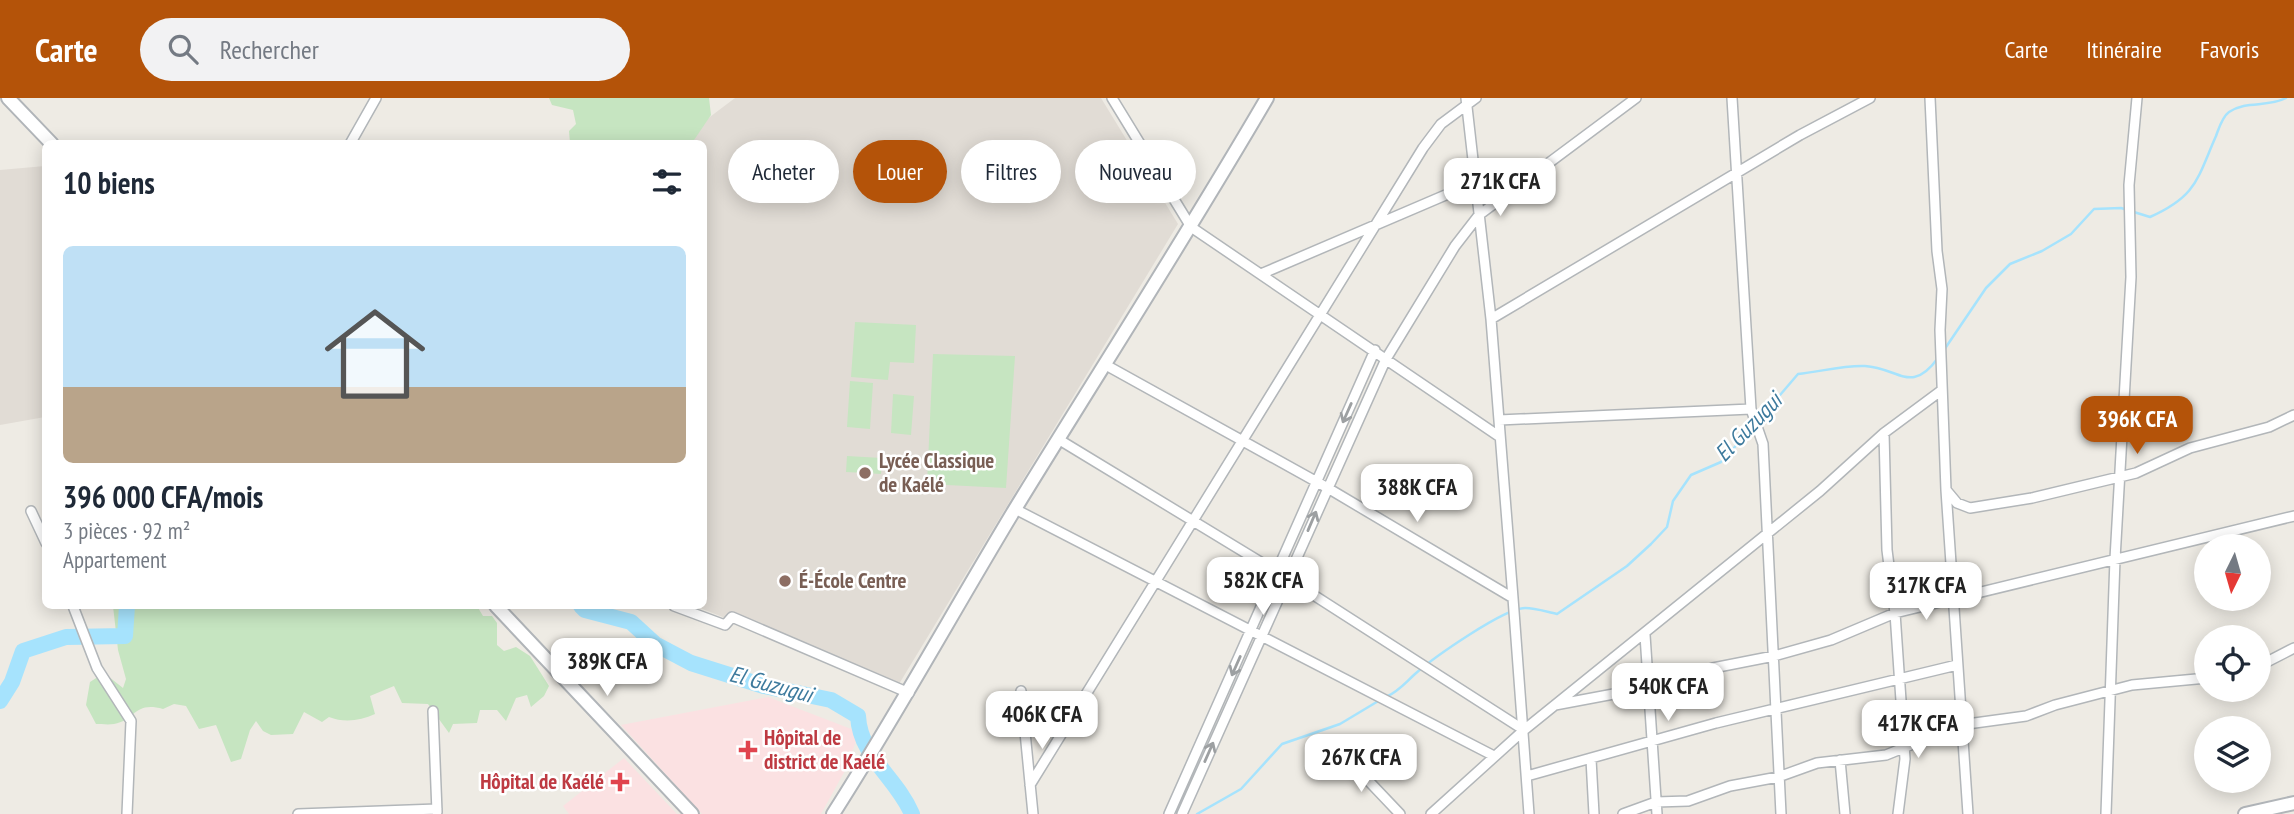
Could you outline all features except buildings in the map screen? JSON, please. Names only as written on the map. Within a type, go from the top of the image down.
[{"type":"main road","points":[[8,98],[48,140]]},
{"type":"main road","points":[[833,814],[909,693],[1015,509],[1191,227],[1267,98]]},
{"type":"main road","points":[[499,609],[692,814]]},
{"type":"main road","points":[[2245,814],[2294,803]]},
{"type":"street","points":[[352,140],[376,98]]},
{"type":"street","points":[[1030,785],[1158,581],[1240,440],[1433,134],[1466,102],[1476,98]]},
{"type":"street","points":[[1181,814],[1326,487],[1386,359],[1455,246],[1479,215],[1636,98]]},
{"type":"street","points":[[1732,98],[1751,409],[1763,444],[1781,814]]},
{"type":"street","points":[[1491,319],[1738,172],[1870,98]]},
{"type":"street","points":[[1930,98],[1937,251],[1942,289],[1946,490],[1960,725],[1967,764],[1968,814]]},
{"type":"street","points":[[2106,814],[2115,559],[2131,277],[2129,185],[2137,98]]},
{"type":"street","points":[[1114,100],[1191,227],[1500,437]]},
{"type":"street","points":[[1466,102],[1491,319],[1529,814]]},
{"type":"street","points":[[1261,274],[1476,182]]},
{"type":"street","points":[[1169,814],[1375,350]]},
{"type":"street","points":[[1104,364],[1326,487],[1513,598]]},
{"type":"street","points":[[1431,814],[1524,730],[1645,635],[1884,433],[1942,390]]},
{"type":"street","points":[[1499,419],[1751,409]]},
{"type":"street","points":[[1946,490],[1957,503],[1970,508],[2032,498],[2158,465],[2190,448],[2250,433],[2294,415]]},
{"type":"street","points":[[1884,433],[1887,550],[1901,678],[1900,712],[1905,750],[1898,814]]},
{"type":"street","points":[[1058,439],[1287,578],[1524,730]]},
{"type":"street","points":[[1015,509],[1252,628],[1494,755]]},
{"type":"street","points":[[31,512],[42,535]]},
{"type":"street","points":[[1555,705],[1651,687],[1713,668],[1774,656],[1831,640],[1895,613],[2294,516]]},
{"type":"street","points":[[74,609],[97,668],[131,721],[127,814]]},
{"type":"street","points":[[682,609],[725,625],[732,617],[909,693]]},
{"type":"street","points":[[1645,635],[1651,687],[1657,814]]},
{"type":"street","points":[[2271,660],[2294,648]]},
{"type":"street","points":[[1527,776],[1654,740],[1957,665]]},
{"type":"street","points":[[1623,814],[1656,802],[1688,800],[1730,786],[1778,778],[1817,763],[1886,755],[1905,750],[1960,725],[2026,716],[2139,684],[2194,679]]},
{"type":"street","points":[[1021,691],[1033,814]]},
{"type":"street","points":[[298,814],[437,811],[433,711]]},
{"type":"street","points":[[1343,754],[1400,814]]},
{"type":"street","points":[[1591,759],[1594,814]]},
{"type":"street","points":[[1840,760],[1845,814]]},
{"type":"shaded area","points":[[735,98],[1101,98],[1127,140],[1075,140],[1075,203],[1165,203],[1178,224],[899,684],[747,619],[743,625],[703,609],[707,609],[707,140],[679,140]]},
{"type":"shaded area","points":[[42,166],[42,418],[0,425],[0,170]]},
{"type":"shaded area","name":"Hôpital de district de Kaélé","points":[[768,697],[859,732],[847,767],[821,814],[702,814],[621,725]]},
{"type":"shaded area","name":"Hôpital de Kaélé","points":[[624,758],[677,814],[569,814],[563,806]]},
{"type":"green space","points":[[549,98],[709,98],[711,115],[694,140],[570,140],[569,131],[576,124],[573,110],[552,105]]},
{"type":"green space","points":[[855,322],[916,325],[914,363],[890,362],[888,380],[851,377]]},
{"type":"green space","points":[[933,354],[1015,356],[1006,488],[927,484]]},
{"type":"green space","points":[[850,381],[873,383],[870,429],[847,427]]},
{"type":"green space","points":[[893,394],[914,396],[911,435],[891,433]]},
{"type":"green space","points":[[847,456],[882,458],[881,474],[846,472]]},
{"type":"green space","points":[[113,609],[479,609],[483,616],[492,616],[497,623],[497,645],[504,651],[516,647],[530,656],[549,686],[544,696],[531,707],[527,695],[516,698],[506,721],[497,710],[480,710],[477,723],[453,724],[449,733],[428,704],[402,703],[394,686],[370,696],[375,714],[364,718],[346,721],[329,717],[322,722],[304,712],[293,734],[271,735],[263,731],[256,721],[250,730],[241,759],[231,762],[216,725],[199,729],[186,706],[174,704],[163,709],[146,707],[121,722],[96,724],[86,705],[90,682],[104,673],[123,688],[126,679],[118,650]]},
{"type":"waterway","name":"El Guzugui","points":[[1944,350],[1986,288],[2010,264],[2042,251],[2071,234],[2094,209],[2121,208],[2150,217],[2166,209],[2193,185],[2227,114],[2243,106],[2272,103],[2286,98]]},
{"type":"waterway","name":"El Guzugui","points":[[1757,422],[1798,374],[1865,366],[1912,377],[1929,369],[1938,358]]},
{"type":"waterway","name":"El Guzugui","points":[[1386,697],[1452,646],[1501,616],[1525,608],[1557,614],[1627,566],[1667,527],[1673,501],[1691,475],[1721,462],[1753,427]]},
{"type":"waterway","name":"El Guzugui","points":[[0,701],[12,682],[23,651],[66,637],[125,636],[127,609]]},
{"type":"waterway","name":"El Guzugui","points":[[584,609],[631,622],[655,644],[691,663],[764,686],[831,700],[858,716],[865,744],[898,789],[912,814]]},
{"type":"waterway","name":"El Guzugui","points":[[1197,814],[1241,789],[1282,744],[1340,724],[1380,700]]},
{"type":"place","name":"Lycée Classique de Kaélé","points":[[865,473]]},
{"type":"place","name":"É-École Centre","points":[[785,581]]},
{"type":"place","name":"Hôpital de district de Kaélé","points":[[748,750]]},
{"type":"place","name":"Hôpital de Kaélé","points":[[620,782]]}]
